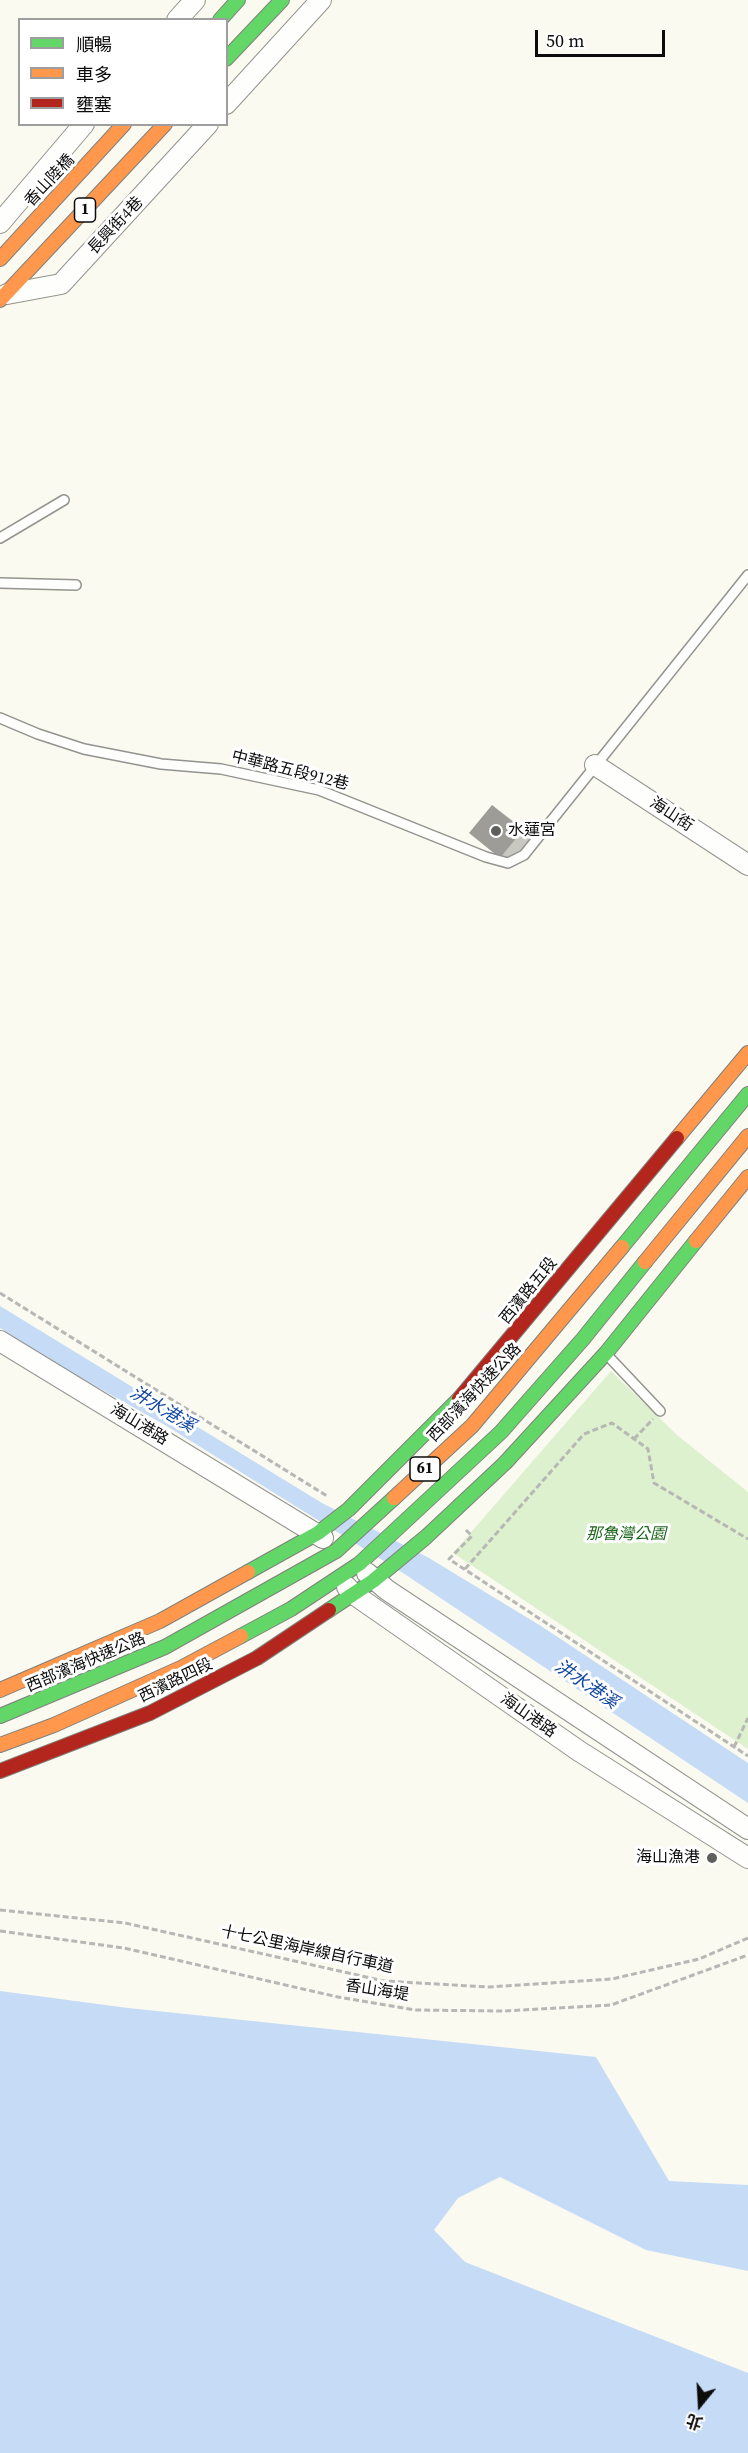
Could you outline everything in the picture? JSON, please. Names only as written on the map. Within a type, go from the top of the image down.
[{"type":"main road","points":[[222,18],[238,0]]},
{"type":"main road","points":[[228,57],[282,0]]},
{"type":"main road","name":"香山陸橋","points":[[0,259],[122,126]]},
{"type":"main road","name":"1","points":[[2,297],[163,126]]},
{"type":"main road","name":"西濱路五段","points":[[318,1533],[349,1509],[470,1388],[748,1053]]},
{"type":"main road","name":"西部濱海快速公路","points":[[0,1716],[165,1647],[336,1551],[472,1426],[553,1332],[748,1094]]},
{"type":"main road","name":"61","points":[[0,1745],[54,1725],[182,1668],[291,1609],[359,1564],[501,1432],[583,1339],[748,1137]]},
{"type":"main road","points":[[352,1593],[373,1581],[426,1538],[505,1463],[606,1353],[748,1177]]},
{"type":"main road","name":"61","points":[[0,1690],[160,1621],[318,1533]]},
{"type":"main road","name":"西濱路四段","points":[[0,1771],[150,1713],[258,1658],[352,1593]]},
{"type":"street","points":[[179,18],[195,0]]},
{"type":"street","points":[[228,102],[321,0]]},
{"type":"street","points":[[0,223],[82,126]]},
{"type":"street","name":"長興街4巷","points":[[2,297],[61,284],[206,126]]},
{"type":"street","name":"海山街","points":[[595,765],[748,865]]},
{"type":"street","name":"海山港路","points":[[0,1341],[318,1533],[336,1551],[359,1564],[373,1581],[748,1829]]},
{"type":"street","name":"海山港路","points":[[336,1551],[340,1577],[352,1593],[568,1743],[748,1858]]},
{"type":"street","points":[[568,1743],[585,1723]]},
{"type":"lane","points":[[0,538],[64,500]]},
{"type":"lane","name":"中華路五段912巷","points":[[0,718],[38,734],[84,749],[161,764],[221,769],[319,790],[486,857],[508,863],[524,855],[748,575]]},
{"type":"lane","points":[[0,583],[76,585]]},
{"type":"lane","points":[[606,1353],[660,1411]]},
{"type":"path","points":[[0,1293],[349,1509]]},
{"type":"path","points":[[634,1439],[660,1411]]},
{"type":"path","points":[[465,1569],[584,1434],[612,1423],[648,1449],[654,1483],[748,1539]]},
{"type":"path","points":[[460,1524],[472,1536],[449,1559],[748,1756]]},
{"type":"path","points":[[734,1747],[748,1718]]},
{"type":"path","name":"十七公里海岸線自行車道","points":[[0,1910],[125,1923],[384,1981],[489,1987],[612,1979],[699,1959],[748,1938]]},
{"type":"path","name":"香山海堤","points":[[0,1931],[124,1948],[338,1997],[415,2010],[503,2011],[611,2005],[748,1955]]},
{"type":"green space","name":"那魯灣公園","points":[[611,1371],[677,1435],[748,1492],[748,1749],[453,1553]]},
{"type":"water","name":"汫水港溪","points":[[0,1306],[322,1503],[429,1558],[541,1626],[748,1763],[748,1803],[403,1573],[165,1425],[56,1364],[0,1328]]},
{"type":"water","points":[[0,1991],[128,2008],[596,2057],[669,2181],[748,2185],[748,2271],[646,2250],[500,2177],[458,2198],[434,2230],[465,2262],[748,2373],[748,2453],[0,2453]]},
{"type":"building","name":"水蓮宮","points":[[492,805],[523,830],[500,858],[469,833]]},
{"type":"traffic: fast","points":[[222,18],[238,0]]},
{"type":"traffic: fast","points":[[228,57],[282,0]]},
{"type":"traffic: fast","points":[[622,1247],[748,1094]]},
{"type":"traffic: fast","points":[[329,1610],[373,1581],[426,1537],[505,1463],[606,1353],[696,1241]]},
{"type":"traffic: fast","points":[[241,1636],[291,1609],[359,1564],[501,1432],[583,1339],[645,1262]]},
{"type":"traffic: fast","points":[[248,1572],[318,1533],[349,1509],[459,1399]]},
{"type":"traffic: fast","points":[[0,1716],[165,1647],[336,1551],[394,1498]]},
{"type":"traffic: slow","points":[[0,259],[122,126]]},
{"type":"traffic: slow","points":[[0,300],[163,126]]},
{"type":"traffic: slow","points":[[677,1138],[748,1053]]},
{"type":"traffic: slow","points":[[645,1262],[748,1136]]},
{"type":"traffic: slow","points":[[696,1241],[748,1177]]},
{"type":"traffic: slow","points":[[394,1498],[472,1426],[622,1247]]},
{"type":"traffic: slow","points":[[0,1690],[160,1621],[248,1572]]},
{"type":"traffic: slow","points":[[0,1745],[54,1725],[181,1668],[241,1636]]},
{"type":"traffic: jam","points":[[459,1399],[677,1138]]},
{"type":"traffic: jam","points":[[0,1771],[150,1713],[257,1658],[329,1610]]},
{"type":"place","name":"水蓮宮","points":[[496,831]]},
{"type":"place","name":"海山漁港","points":[[712,1858]]}]
